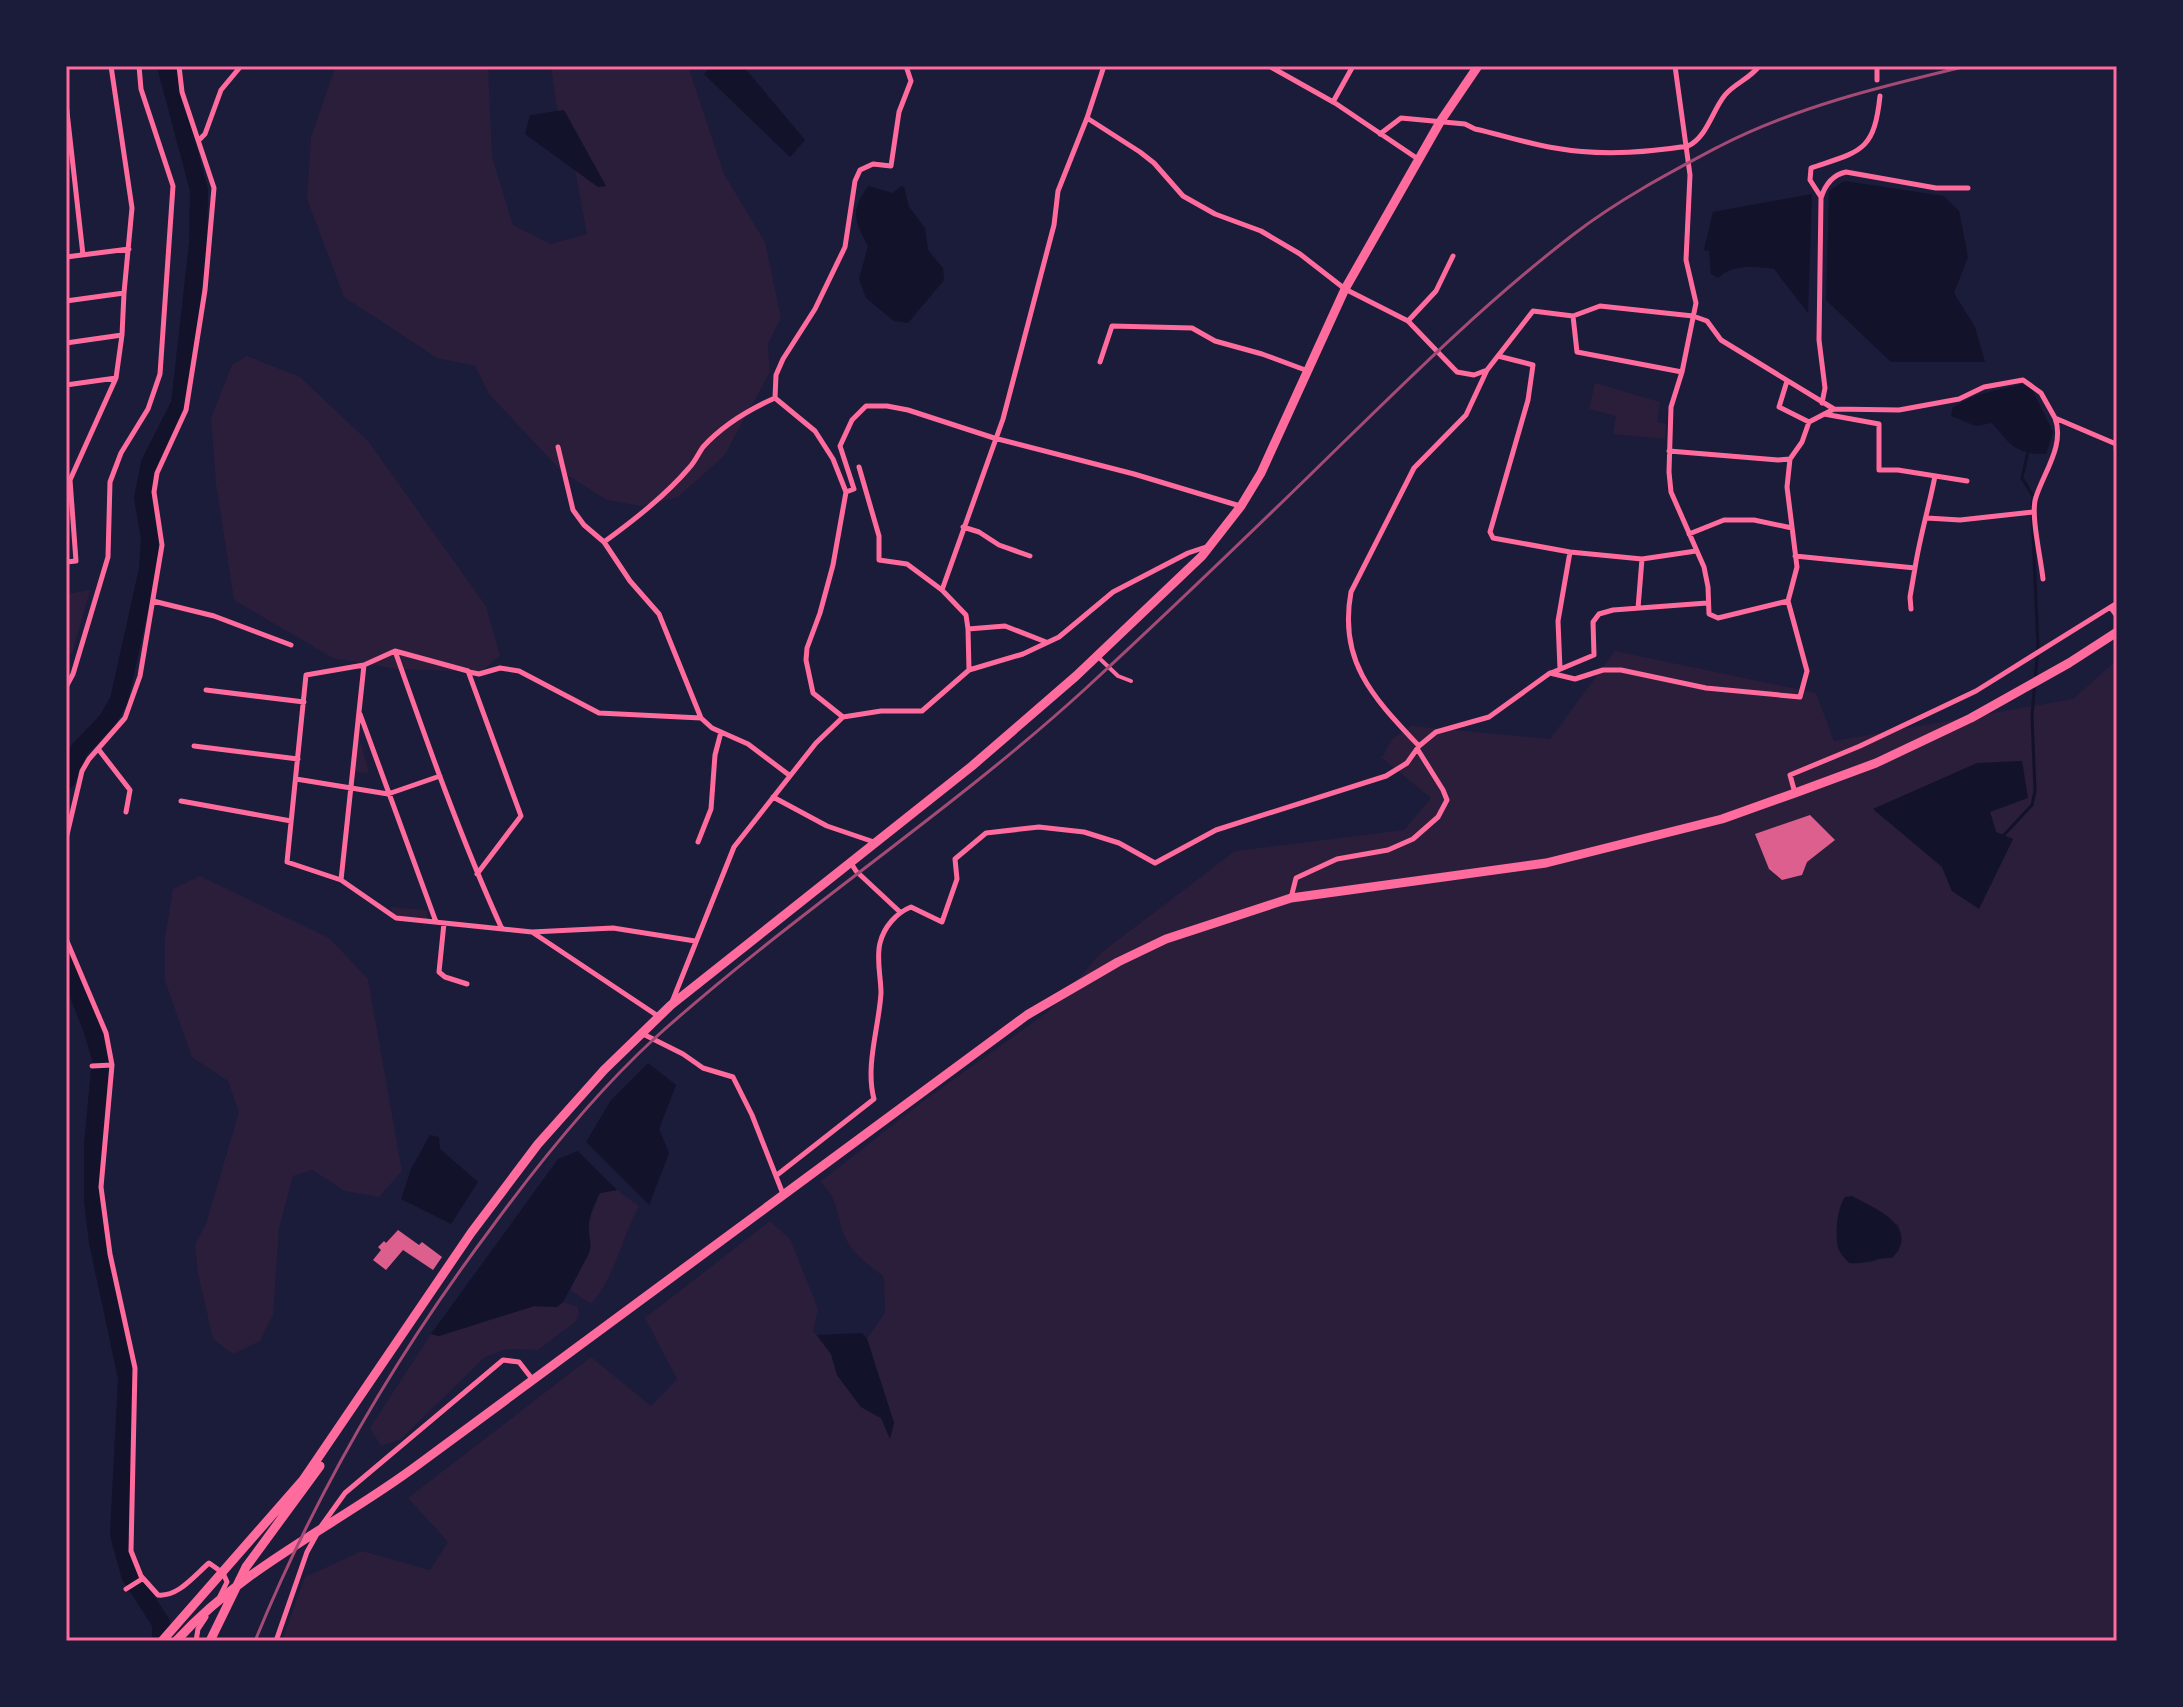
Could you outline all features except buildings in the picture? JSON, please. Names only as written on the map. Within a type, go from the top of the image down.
[{"type":"highway","points":[[162,1641],[303,1480],[471,1233],[529,1156],[565,1112],[641,1032],[972,766],[1098,657],[1211,546],[1261,473],[1345,289],[1440,122],[1478,66]]},
{"type":"highway","points":[[176,1641],[221,1596],[411,1470],[1027,1015],[1105,969],[1166,939],[1291,898],[1546,863],[1722,819],[1876,763],[1971,718],[2117,632]]},
{"type":"highway","points":[[210,1641],[246,1567],[306,1488],[360,1398]]},
{"type":"street","points":[[66,562],[76,561],[68,478],[116,378],[122,335],[132,208],[111,66]]},
{"type":"street","points":[[66,687],[73,674],[108,557],[110,482],[121,453],[148,409],[160,374],[173,186],[141,89],[139,66]]},
{"type":"street","points":[[66,838],[82,771],[125,718],[140,676],[162,545],[154,492],[157,473],[186,410],[205,290],[214,188],[182,92],[179,66]]},
{"type":"street","points":[[199,140],[205,134],[221,90],[241,66]]},
{"type":"street","points":[[775,398],[776,375],[783,359],[815,309],[845,247],[855,181],[860,170],[873,164],[891,166],[899,112],[911,81],[906,66]]},
{"type":"street","points":[[942,590],[1003,419],[1054,225],[1058,191],[1104,66]]},
{"type":"street","points":[[1269,66],[1333,102],[1418,159]]},
{"type":"street","points":[[1333,102],[1353,66]]},
{"type":"street","points":[[1675,66],[1690,175],[1686,260],[1696,303],[1682,372],[1671,407],[1671,492],[1704,567],[1709,614],[1718,618],[1788,601]]},
{"type":"street","points":[[1380,134],[1401,118],[1465,124],[1554,148],[1580,151],[1615,153],[1688,146],[1698,141],[1726,93],[1759,66]]},
{"type":"street","points":[[1877,66],[1877,80]]},
{"type":"street","points":[[1821,198],[1810,180],[1811,168],[1851,154],[1867,144],[1877,122],[1880,96]]},
{"type":"street","points":[[66,103],[83,255]]},
{"type":"street","points":[[1087,118],[1147,157],[1183,196],[1215,214],[1261,231],[1300,254],[1345,289],[1408,321],[1457,372],[1474,375],[1487,370]]},
{"type":"street","points":[[1822,403],[1825,388],[1819,340],[1821,198],[1829,181],[1846,172],[1936,188],[1968,188]]},
{"type":"street","points":[[66,257],[129,249]]},
{"type":"street","points":[[1408,321],[1436,291],[1453,256]]},
{"type":"street","points":[[66,301],[124,293]]},
{"type":"street","points":[[1291,898],[1296,878],[1337,859],[1388,850],[1413,839],[1438,817],[1447,800],[1418,748],[1358,670],[1350,648],[1347,614],[1351,592],[1414,468],[1466,415],[1487,370],[1533,311],[1573,316],[1600,306],[1693,316],[1707,321],[1721,340],[1834,409],[1899,410],[1959,399],[1984,387],[2023,380],[2041,393],[2055,418],[2060,437],[2033,512],[2043,579]]},
{"type":"street","points":[[1573,316],[1577,352],[1682,372]]},
{"type":"street","points":[[1100,362],[1112,326],[1192,328],[1215,341],[1309,372]]},
{"type":"street","points":[[66,343],[122,335]]},
{"type":"street","points":[[1498,356],[1533,365],[1528,400],[1490,532],[1493,538],[1570,552],[1642,559],[1696,551]]},
{"type":"street","points":[[66,385],[116,378]]},
{"type":"street","points":[[1787,381],[1779,407],[1809,422]]},
{"type":"street","points":[[775,398],[815,431],[833,459],[846,492],[833,565],[806,660],[813,693],[843,717]]},
{"type":"street","points":[[604,542],[635,519],[690,467],[720,431],[739,416],[775,398]]},
{"type":"street","points":[[846,492],[854,489],[840,446],[852,420],[866,406],[887,406],[1241,506]]},
{"type":"street","points":[[1550,673],[1575,679],[1603,670],[1621,670],[1706,688],[1800,697],[1807,671],[1788,601],[1797,567],[1787,487],[1790,459],[1802,442],[1809,422],[1834,409]]},
{"type":"street","points":[[1824,414],[1879,424],[1879,470],[1967,481]]},
{"type":"street","points":[[2055,418],[2116,444],[2117,460]]},
{"type":"street","points":[[558,447],[573,510],[584,525],[604,542],[630,581],[659,614],[701,718]]},
{"type":"street","points":[[1669,451],[1790,459]]},
{"type":"street","points":[[859,467],[879,536],[879,560],[907,564],[942,590],[966,615],[969,670]]},
{"type":"street","points":[[1911,609],[1910,597],[1921,533],[1935,476]]},
{"type":"street","points":[[1927,518],[1960,520],[2033,512]]},
{"type":"street","points":[[1689,534],[1724,520],[1754,520],[1792,528]]},
{"type":"street","points":[[963,527],[1030,556]]},
{"type":"street","points":[[671,1005],[734,847],[789,775],[843,717],[930,708],[969,670],[1023,654],[1059,637],[1113,592],[1188,553],[1211,546]]},
{"type":"street","points":[[1560,669],[1558,621],[1570,552]]},
{"type":"street","points":[[1795,556],[1915,568]]},
{"type":"street","points":[[1638,608],[1642,559]]},
{"type":"street","points":[[153,601],[214,616],[291,645]]},
{"type":"street","points":[[777,1175],[874,1099],[872,1071],[881,994],[879,944],[886,928],[900,912],[911,907],[942,922],[957,879],[955,859],[986,833],[1039,827],[1084,832],[1119,843],[1155,863],[1216,830],[1386,776],[1407,763],[1436,732],[1489,717],[1550,673],[1594,655],[1593,622],[1599,614],[1613,610],[1707,603]]},
{"type":"street","points":[[1795,793],[1790,775],[1976,691],[2117,603]]},
{"type":"street","points":[[2111,608],[2117,616]]},
{"type":"street","points":[[968,629],[1005,626],[1047,643]]},
{"type":"street","points":[[695,941],[613,928],[532,932],[396,918],[341,880],[287,862],[306,675],[364,665],[395,651],[479,674],[500,668],[519,671],[599,713],[701,718],[721,732],[748,744],[789,775]]},
{"type":"street","points":[[395,651],[477,874],[503,930]]},
{"type":"street","points":[[1098,657],[1118,676],[1131,681]]},
{"type":"street","points":[[66,664],[73,674]]},
{"type":"street","points":[[341,880],[364,665]]},
{"type":"street","points":[[468,671],[521,816],[477,874]]},
{"type":"street","points":[[206,690],[304,702]]},
{"type":"street","points":[[360,714],[436,922]]},
{"type":"street","points":[[698,842],[711,809],[715,755],[721,732]]},
{"type":"street","points":[[194,746],[298,759]]},
{"type":"street","points":[[99,750],[130,790],[126,812]]},
{"type":"street","points":[[296,779],[388,794],[440,776]]},
{"type":"street","points":[[773,797],[827,826],[875,843]]},
{"type":"street","points":[[181,801],[291,821]]},
{"type":"street","points":[[850,862],[900,912]]},
{"type":"street","points":[[444,923],[437,966],[439,972],[467,984]]},
{"type":"street","points":[[532,932],[658,1016]]},
{"type":"street","points":[[66,939],[106,1033],[112,1065],[101,1187],[106,1229],[135,1368],[130,1538],[134,1562],[143,1579],[158,1595],[175,1593],[209,1563],[223,1573],[226,1588],[198,1629],[196,1641]]},
{"type":"street","points":[[641,1032],[703,1068],[733,1077],[783,1195]]},
{"type":"street","points":[[92,1066],[112,1065]]},
{"type":"street","points":[[276,1641],[307,1552],[329,1513],[345,1493],[503,1360],[519,1362],[533,1380]]},
{"type":"street","points":[[126,1589],[143,1579]]},
{"type":"shaded area","points":[[336,66],[488,66],[492,157],[513,225],[551,244],[587,234],[574,164],[556,103],[551,66],[688,66],[724,174],[765,242],[781,318],[768,344],[770,372],[724,456],[678,497],[641,506],[607,500],[562,472],[489,394],[475,366],[437,358],[344,297],[307,199],[311,137]]},
{"type":"shaded area","points":[[712,66],[743,66],[805,140],[790,157],[704,74]]},
{"type":"shaded area","points":[[564,110],[606,186],[598,187],[525,134],[530,115]]},
{"type":"shaded area","points":[[1844,181],[1944,196],[1959,211],[1968,257],[1954,293],[1975,327],[1985,362],[1891,362],[1826,300],[1829,191]]},
{"type":"shaded area","points":[[868,186],[893,193],[904,187],[909,207],[925,228],[928,250],[943,268],[944,280],[908,323],[894,321],[866,298],[859,279],[868,246],[857,222],[856,210]]},
{"type":"shaded area","points":[[1812,194],[1808,313],[1774,269],[1737,268],[1718,278],[1711,274],[1709,251],[1704,250],[1713,212]]},
{"type":"shaded area","points":[[247,356],[300,377],[369,442],[486,606],[500,655],[481,672],[397,669],[333,658],[234,600],[216,484],[211,418],[232,365]]},
{"type":"shaded area","points":[[1595,383],[1660,402],[1657,422],[1666,424],[1665,439],[1613,434],[1616,416],[1589,409]]},
{"type":"shaded area","points":[[2022,384],[2032,389],[2053,432],[2046,454],[2014,447],[1992,423],[1976,426],[1951,416],[1953,407],[1977,395]]},
{"type":"shaded area","points":[[90,590],[72,654],[66,655],[66,594]]},
{"type":"shaded area","points":[[1615,651],[1816,693],[1834,741],[2073,699],[2117,660],[2117,1641],[282,1641],[305,1577],[362,1551],[430,1570],[448,1542],[408,1498],[591,1357],[651,1406],[677,1379],[645,1318],[770,1221],[790,1239],[818,1309],[813,1331],[831,1354],[837,1375],[861,1407],[881,1418],[890,1437],[894,1423],[867,1339],[885,1313],[884,1277],[850,1246],[833,1198],[820,1182],[922,1102],[1049,1011],[1102,952],[1235,851],[1404,830],[1431,798],[1382,758],[1392,739],[1411,726],[1550,739]],"holes":[[[2022,761],[1990,812],[1996,832],[2013,839],[1979,908],[1952,891],[1942,867]],[[1898,1224],[1901,1236],[1898,1252],[1869,1263],[1837,1246],[1838,1234]]]},
{"type":"shaded area","points":[[359,736],[369,773],[355,772]]},
{"type":"shaded area","points":[[2022,761],[2028,798],[1990,812],[1996,832],[2013,839],[1979,909],[1952,891],[1942,867],[1873,809],[1977,763]]},
{"type":"shaded area","points":[[200,876],[329,938],[368,979],[402,1171],[379,1197],[345,1191],[312,1170],[293,1176],[279,1228],[273,1315],[260,1341],[233,1354],[213,1339],[198,1273],[195,1244],[206,1224],[239,1112],[228,1081],[192,1057],[165,981],[165,938],[173,889]]},
{"type":"shaded area","points":[[390,907],[427,910],[427,919],[396,918]]},
{"type":"shaded area","points":[[648,1063],[676,1085],[659,1129],[669,1153],[649,1205],[586,1142],[611,1100]]},
{"type":"shaded area","points":[[430,1135],[439,1137],[440,1149],[478,1182],[451,1224],[401,1199],[411,1169]]},
{"type":"shaded area","points":[[578,1151],[617,1190],[600,1193],[596,1200],[589,1222],[589,1253],[563,1302],[557,1307],[534,1306],[439,1336],[431,1334],[558,1159]]},
{"type":"shaded area","points":[[617,1190],[639,1206],[607,1281],[591,1304],[570,1290],[589,1253],[588,1223],[600,1193]]},
{"type":"shaded area","points":[[1852,1196],[1882,1213],[1898,1228],[1902,1237],[1900,1247],[1892,1258],[1849,1263],[1841,1253],[1837,1235],[1838,1214],[1845,1197]]},
{"type":"shaded area","points":[[563,1302],[578,1307],[579,1315],[575,1322],[538,1350],[507,1349],[485,1357],[401,1439],[381,1446],[370,1428],[431,1334],[439,1336],[534,1306],[557,1307]]},
{"type":"shaded area","points":[[862,1333],[867,1339],[894,1423],[890,1439],[881,1418],[861,1407],[837,1375],[831,1354],[817,1335]]},
{"type":"waterway","points":[[66,781],[79,750],[107,721],[119,700],[148,569],[150,538],[143,498],[150,463],[180,404],[198,244],[199,190],[166,66]]},
{"type":"waterway","points":[[2028,452],[2022,478],[2033,496],[2032,505]]},
{"type":"waterway","points":[[2003,836],[2032,805],[2035,791],[2032,716],[2038,646],[2032,512]]},
{"type":"waterway","points":[[66,963],[101,1059],[93,1145],[93,1201],[98,1242],[127,1378],[119,1534],[130,1575],[161,1623],[161,1641]]},
{"type":"railway","points":[[255,1641],[331,1478],[423,1325],[549,1152],[590,1104],[656,1037],[762,948],[979,779],[1084,690],[1438,351],[1574,234],[1644,188],[1747,133],[1840,99],[1967,66]]}]
